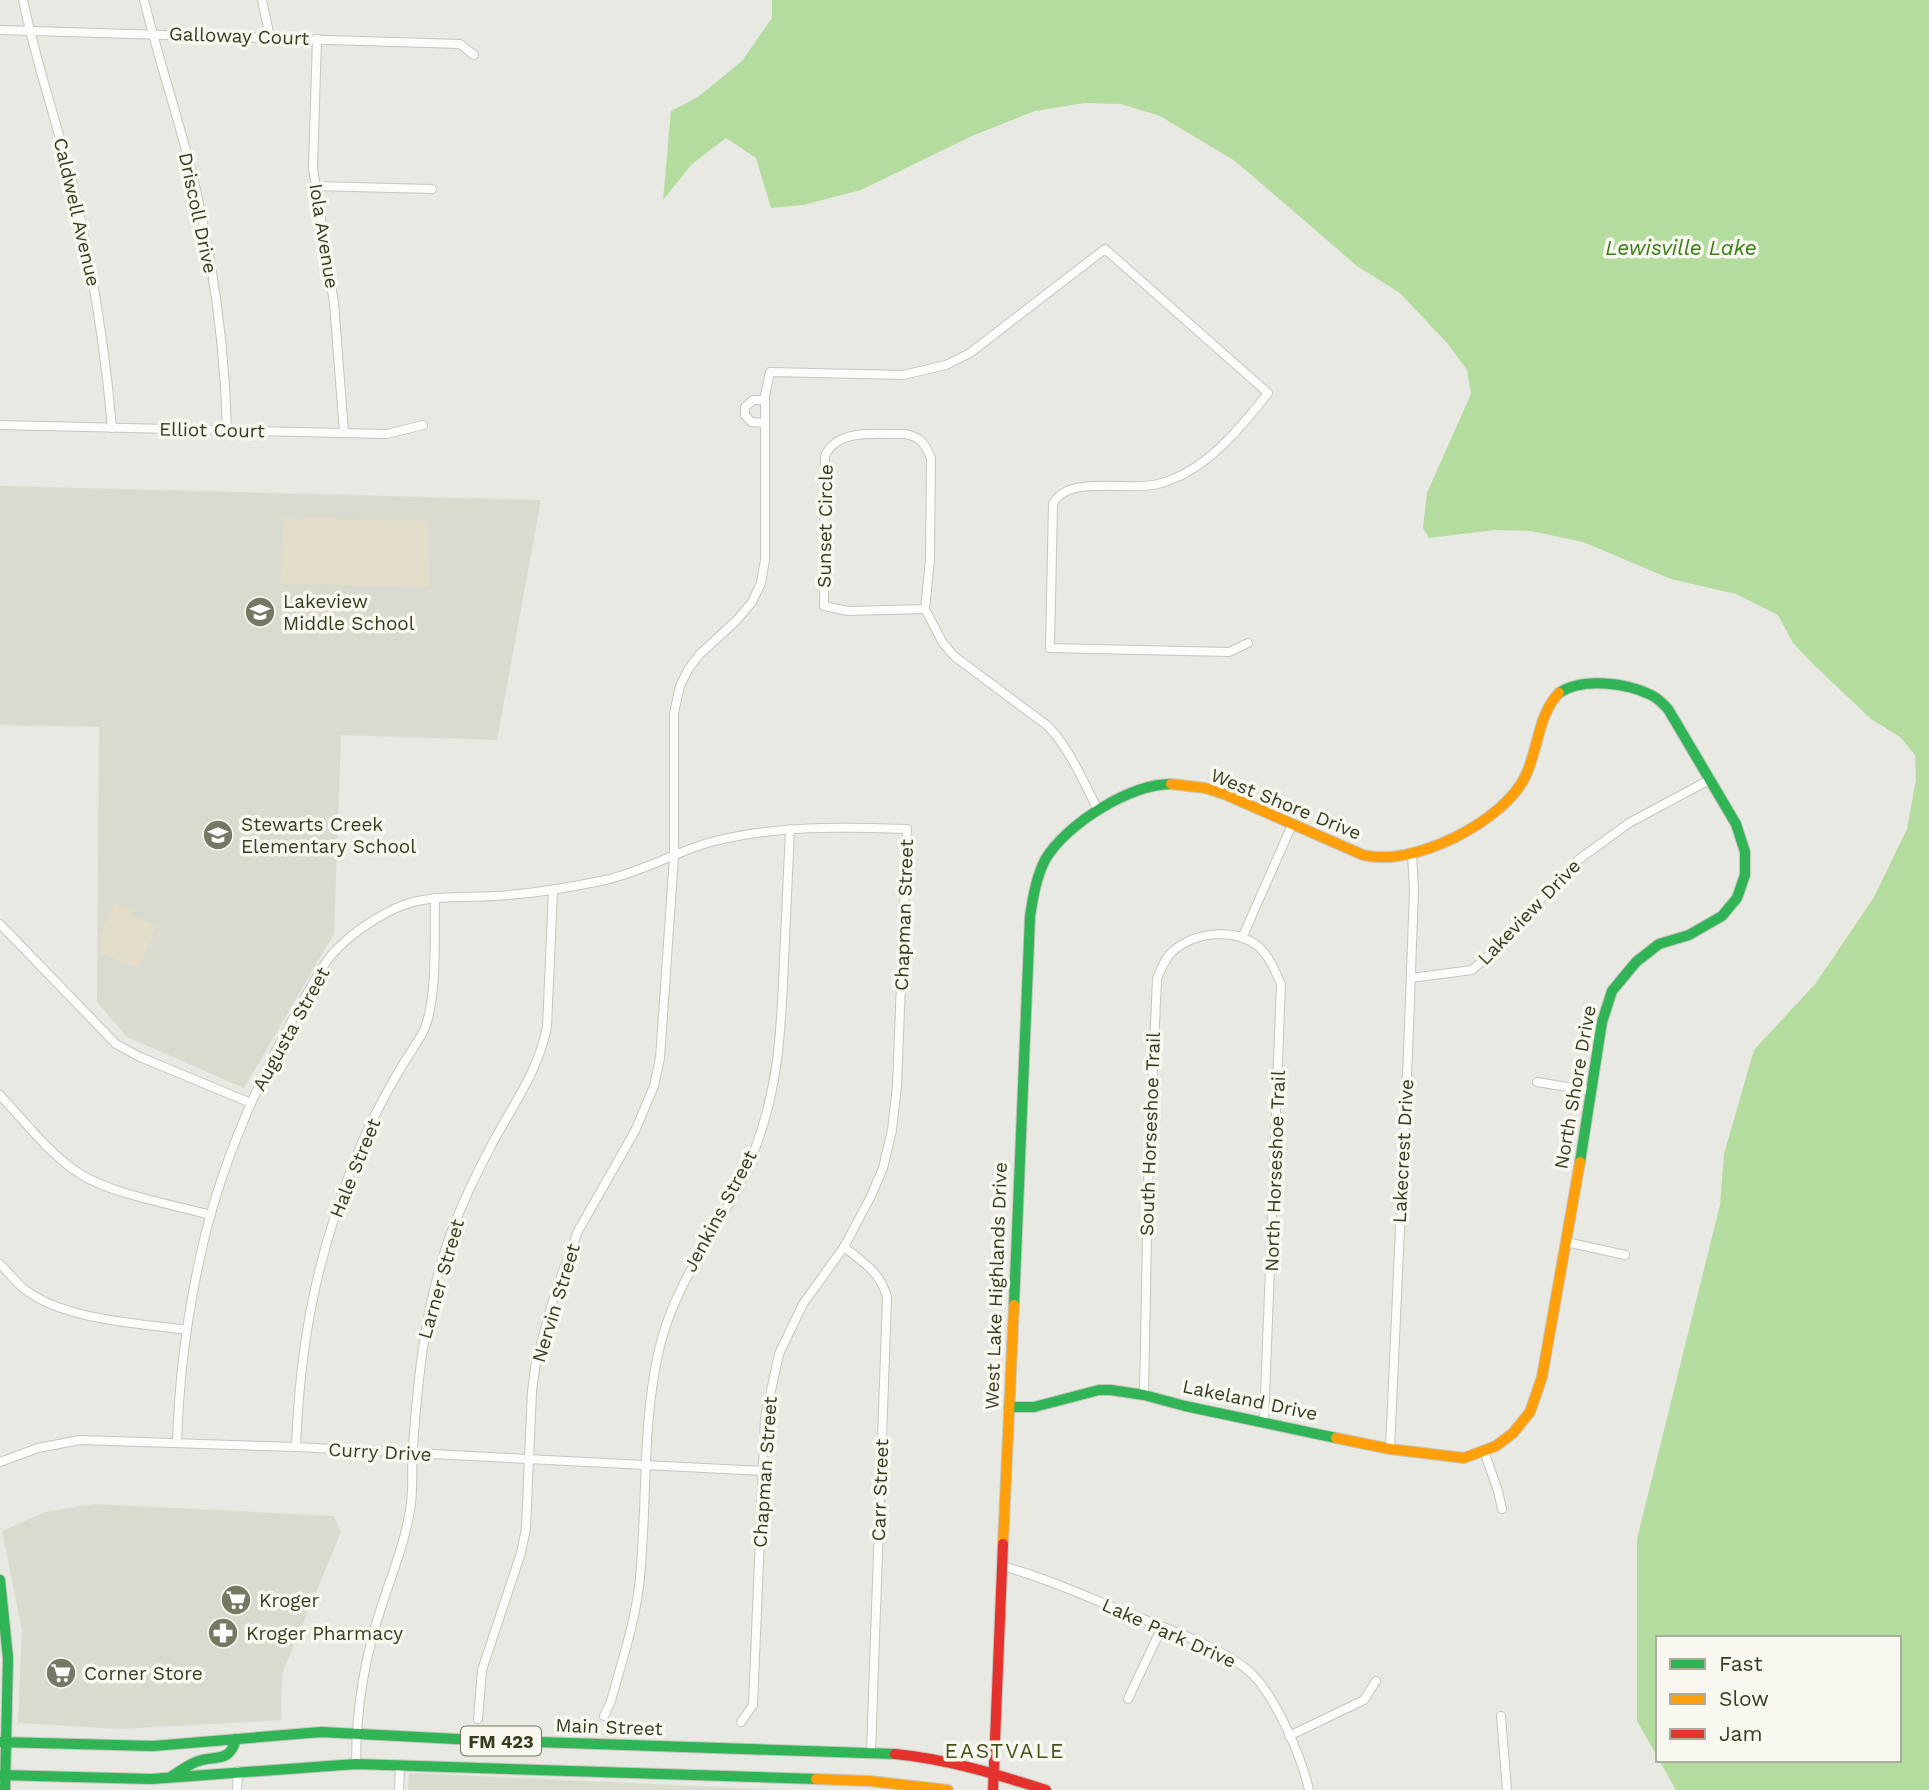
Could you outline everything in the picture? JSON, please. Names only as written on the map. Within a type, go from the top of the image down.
[{"type":"street","name":"Caldwell Avenue","points":[[23,0],[93,275],[107,368],[112,428]]},
{"type":"street","name":"Driscoll Drive","points":[[144,0],[194,180],[208,249],[222,344],[227,430]]},
{"type":"street","points":[[262,0],[270,37]]},
{"type":"street","name":"Galloway Court","points":[[0,30],[460,44],[474,55]]},
{"type":"street","name":"Iola Avenue","points":[[317,39],[315,186],[334,303],[344,432]]},
{"type":"street","points":[[315,186],[432,189]]},
{"type":"street","points":[[765,423],[751,422],[744,415],[745,407],[753,400],[765,400],[770,372],[904,375],[946,365],[970,353],[1105,249],[1268,393],[1210,457],[1189,472],[1130,488],[1075,486],[1056,497],[1053,504],[1051,648],[1229,652],[1248,643]]},
{"type":"street","name":"Nervin Street","points":[[478,1719],[482,1670],[521,1553],[526,1528],[536,1362],[555,1293],[578,1231],[635,1131],[654,1086],[660,1058],[674,857],[674,713],[680,686],[689,668],[700,654],[737,620],[752,602],[761,583],[765,560],[765,400]]},
{"type":"street","name":"Elliot Court","points":[[0,425],[387,434],[423,425]]},
{"type":"street","name":"Sunset Circle","points":[[905,434],[917,436],[926,445],[931,458],[930,559],[925,609],[848,611],[824,606],[825,456],[829,446],[858,435],[905,434]]},
{"type":"street","points":[[925,609],[943,643],[954,656],[1048,726],[1059,738],[1072,757],[1098,810]]},
{"type":"street","name":"West Shore Drive","points":[[1098,810],[1159,785],[1177,784],[1226,795],[1370,857],[1412,853],[1457,834],[1507,805],[1527,773],[1550,705],[1555,697],[1566,689],[1580,685],[1604,685],[1654,695],[1676,718],[1711,779]]},
{"type":"street","name":"Lakeview Drive","points":[[1411,978],[1472,970],[1502,944],[1578,860],[1637,818],[1711,779]]},
{"type":"street","name":"North Shore Drive","points":[[1484,1451],[1513,1433],[1530,1412],[1542,1377],[1602,1022],[1612,991],[1636,962],[1659,944],[1689,934],[1723,916],[1737,898],[1745,875],[1745,852],[1736,824],[1711,779]]},
{"type":"street","name":"West Lake Highlands Drive","points":[[993,1790],[1033,890],[1047,856],[1057,842],[1098,810]]},
{"type":"street","points":[[1242,938],[1292,825]]},
{"type":"street","name":"Augusta Street","points":[[177,1443],[178,1401],[187,1329],[201,1252],[211,1215],[251,1103],[288,1028],[333,954],[357,931],[398,907],[435,898],[553,891],[611,878],[708,843],[755,833],[851,827],[907,829]]},
{"type":"street","name":"Jenkins Street","points":[[604,1716],[611,1701],[639,1589],[648,1406],[668,1319],[684,1279],[753,1155],[773,1094],[781,1042],[790,829]]},
{"type":"street","name":"Chapman Street","points":[[741,1722],[753,1704],[765,1418],[779,1354],[803,1304],[844,1247],[870,1198],[883,1168],[892,1130],[897,1086],[907,829]]},
{"type":"street","name":"Lakecrest Drive","points":[[1390,1449],[1411,978],[1414,890],[1412,853]]},
{"type":"street","name":"Larner Street","points":[[356,1763],[358,1706],[368,1653],[403,1545],[411,1507],[412,1453],[424,1337],[443,1260],[468,1195],[492,1144],[530,1080],[543,1047],[547,1027],[553,891]]},
{"type":"street","name":"Hale Street","points":[[296,1447],[302,1364],[310,1309],[340,1199],[368,1130],[398,1072],[424,1030],[430,1009],[435,898]]},
{"type":"street","points":[[0,924],[116,1044],[140,1057],[251,1103]]},
{"type":"street","name":"South Horseshoe Trail","points":[[1144,1395],[1148,1185],[1157,979],[1169,956],[1194,939],[1205,935],[1242,938]]},
{"type":"street","name":"North Horseshoe Trail","points":[[1242,938],[1261,948],[1274,967],[1281,984],[1264,1422]]},
{"type":"street","points":[[1536,1082],[1592,1091]]},
{"type":"street","points":[[0,1096],[57,1155],[82,1175],[109,1187],[211,1215]]},
{"type":"street","points":[[1566,1242],[1625,1255]]},
{"type":"street","name":"Carr Street","points":[[844,1247],[883,1282],[887,1297],[871,1752]]},
{"type":"street","points":[[0,1264],[25,1289],[57,1307],[129,1322],[187,1329]]},
{"type":"street","name":"Lakeland Drive","points":[[1009,1406],[1034,1407],[1099,1390],[1144,1395],[1390,1449],[1464,1458],[1484,1451]]},
{"type":"street","name":"Curry Drive","points":[[0,1462],[38,1448],[80,1440],[296,1447],[763,1471]]},
{"type":"street","points":[[1484,1451],[1502,1509]]},
{"type":"street","name":"Lake Park Drive","points":[[1002,1566],[1030,1573],[1162,1627],[1245,1668],[1265,1691],[1289,1736],[1300,1759],[1309,1790]]},
{"type":"street","points":[[0,1580],[8,1642],[3,1775],[5,1790]]},
{"type":"street","points":[[1128,1699],[1162,1627]]},
{"type":"street","points":[[1289,1736],[1364,1700],[1376,1681]]},
{"type":"street","points":[[1501,1716],[1507,1790]]},
{"type":"street","name":"Main Street","points":[[4,1742],[153,1746],[321,1732],[532,1742],[871,1752],[927,1757],[994,1773],[1046,1790]]},
{"type":"street","points":[[169,1778],[198,1761],[224,1756],[233,1751],[236,1739]]},
{"type":"street","name":"FM 423","points":[[3,1775],[97,1779],[169,1778],[308,1764],[356,1763],[870,1781],[948,1790]]},
{"type":"street","points":[[399,1790],[400,1765]]},
{"type":"street","points":[[237,1790],[238,1771]]},
{"type":"shaded area","name":"Lakeview Middle School","points":[[0,486],[541,500],[497,740],[341,735],[334,934],[244,1088],[127,1037],[97,1002],[99,727],[0,725]]},
{"type":"shaded area","points":[[284,518],[430,521],[429,586],[281,584]]},
{"type":"shaded area","points":[[114,904],[133,910],[131,916],[156,926],[139,969],[101,953],[101,936]]},
{"type":"shaded area","points":[[93,1504],[334,1516],[341,1532],[282,1674],[281,1720],[119,1729],[18,1723],[22,1630],[2,1531],[45,1512]]},
{"type":"shaded area","points":[[409,1773],[788,1790],[408,1790]]},
{"type":"water","name":"Lewisville Lake","points":[[772,0],[1929,0],[1929,1790],[1676,1790],[1660,1762],[1901,1762],[1901,1636],[1656,1636],[1656,1754],[1637,1721],[1637,1539],[1720,1205],[1724,1154],[1754,1050],[1816,983],[1874,897],[1907,829],[1916,780],[1915,755],[1900,737],[1871,719],[1814,665],[1793,643],[1778,615],[1736,594],[1671,579],[1583,542],[1531,531],[1495,530],[1429,538],[1423,528],[1427,493],[1471,394],[1467,370],[1447,343],[1400,293],[1357,266],[1235,161],[1160,116],[1121,104],[1085,103],[1035,111],[974,135],[861,190],[803,205],[771,208],[756,158],[726,138],[692,164],[663,200],[671,111],[698,97],[742,61],[772,18]]},
{"type":"traffic: fast","points":[[1559,693],[1592,683],[1630,687],[1658,699],[1668,709],[1736,824],[1745,852],[1745,875],[1737,898],[1722,916],[1689,935],[1659,944],[1636,962],[1612,991],[1602,1022],[1580,1162]]},
{"type":"traffic: fast","points":[[1014,1305],[1030,917],[1037,881],[1045,860],[1055,846],[1083,820],[1100,808],[1137,791],[1171,784]]},
{"type":"traffic: fast","points":[[1009,1407],[1034,1407],[1099,1390],[1111,1390],[1336,1438]]},
{"type":"traffic: fast","points":[[0,1580],[8,1658],[5,1790]]},
{"type":"traffic: fast","points":[[0,1742],[153,1746],[321,1732],[895,1754]]},
{"type":"traffic: fast","points":[[172,1776],[196,1762],[225,1756],[236,1739]]},
{"type":"traffic: fast","points":[[0,1775],[151,1779],[356,1764],[816,1779]]},
{"type":"traffic: slow","points":[[1171,784],[1205,788],[1224,794],[1363,855],[1406,855],[1454,838],[1477,825],[1514,794],[1529,767],[1542,722],[1559,693]]},
{"type":"traffic: slow","points":[[1336,1438],[1390,1449],[1464,1458],[1496,1446],[1513,1433],[1530,1412],[1542,1377],[1580,1162]]},
{"type":"traffic: slow","points":[[1003,1544],[1014,1305]]},
{"type":"traffic: slow","points":[[816,1779],[870,1781],[948,1790]]},
{"type":"traffic: jam","points":[[993,1790],[1003,1544]]},
{"type":"traffic: jam","points":[[895,1754],[952,1763],[1046,1790]]},
{"type":"place","name":"Lakeview Middle School","points":[[260,612]]},
{"type":"place","name":"Stewarts Creek Elementary School","points":[[218,835]]},
{"type":"place","name":"Kroger","points":[[236,1600]]},
{"type":"place","name":"Kroger Pharmacy","points":[[223,1633]]},
{"type":"place","name":"Corner Store","points":[[61,1673]]},
{"type":"district","name":"EASTVALE","points":[[1005,1750]]}]
